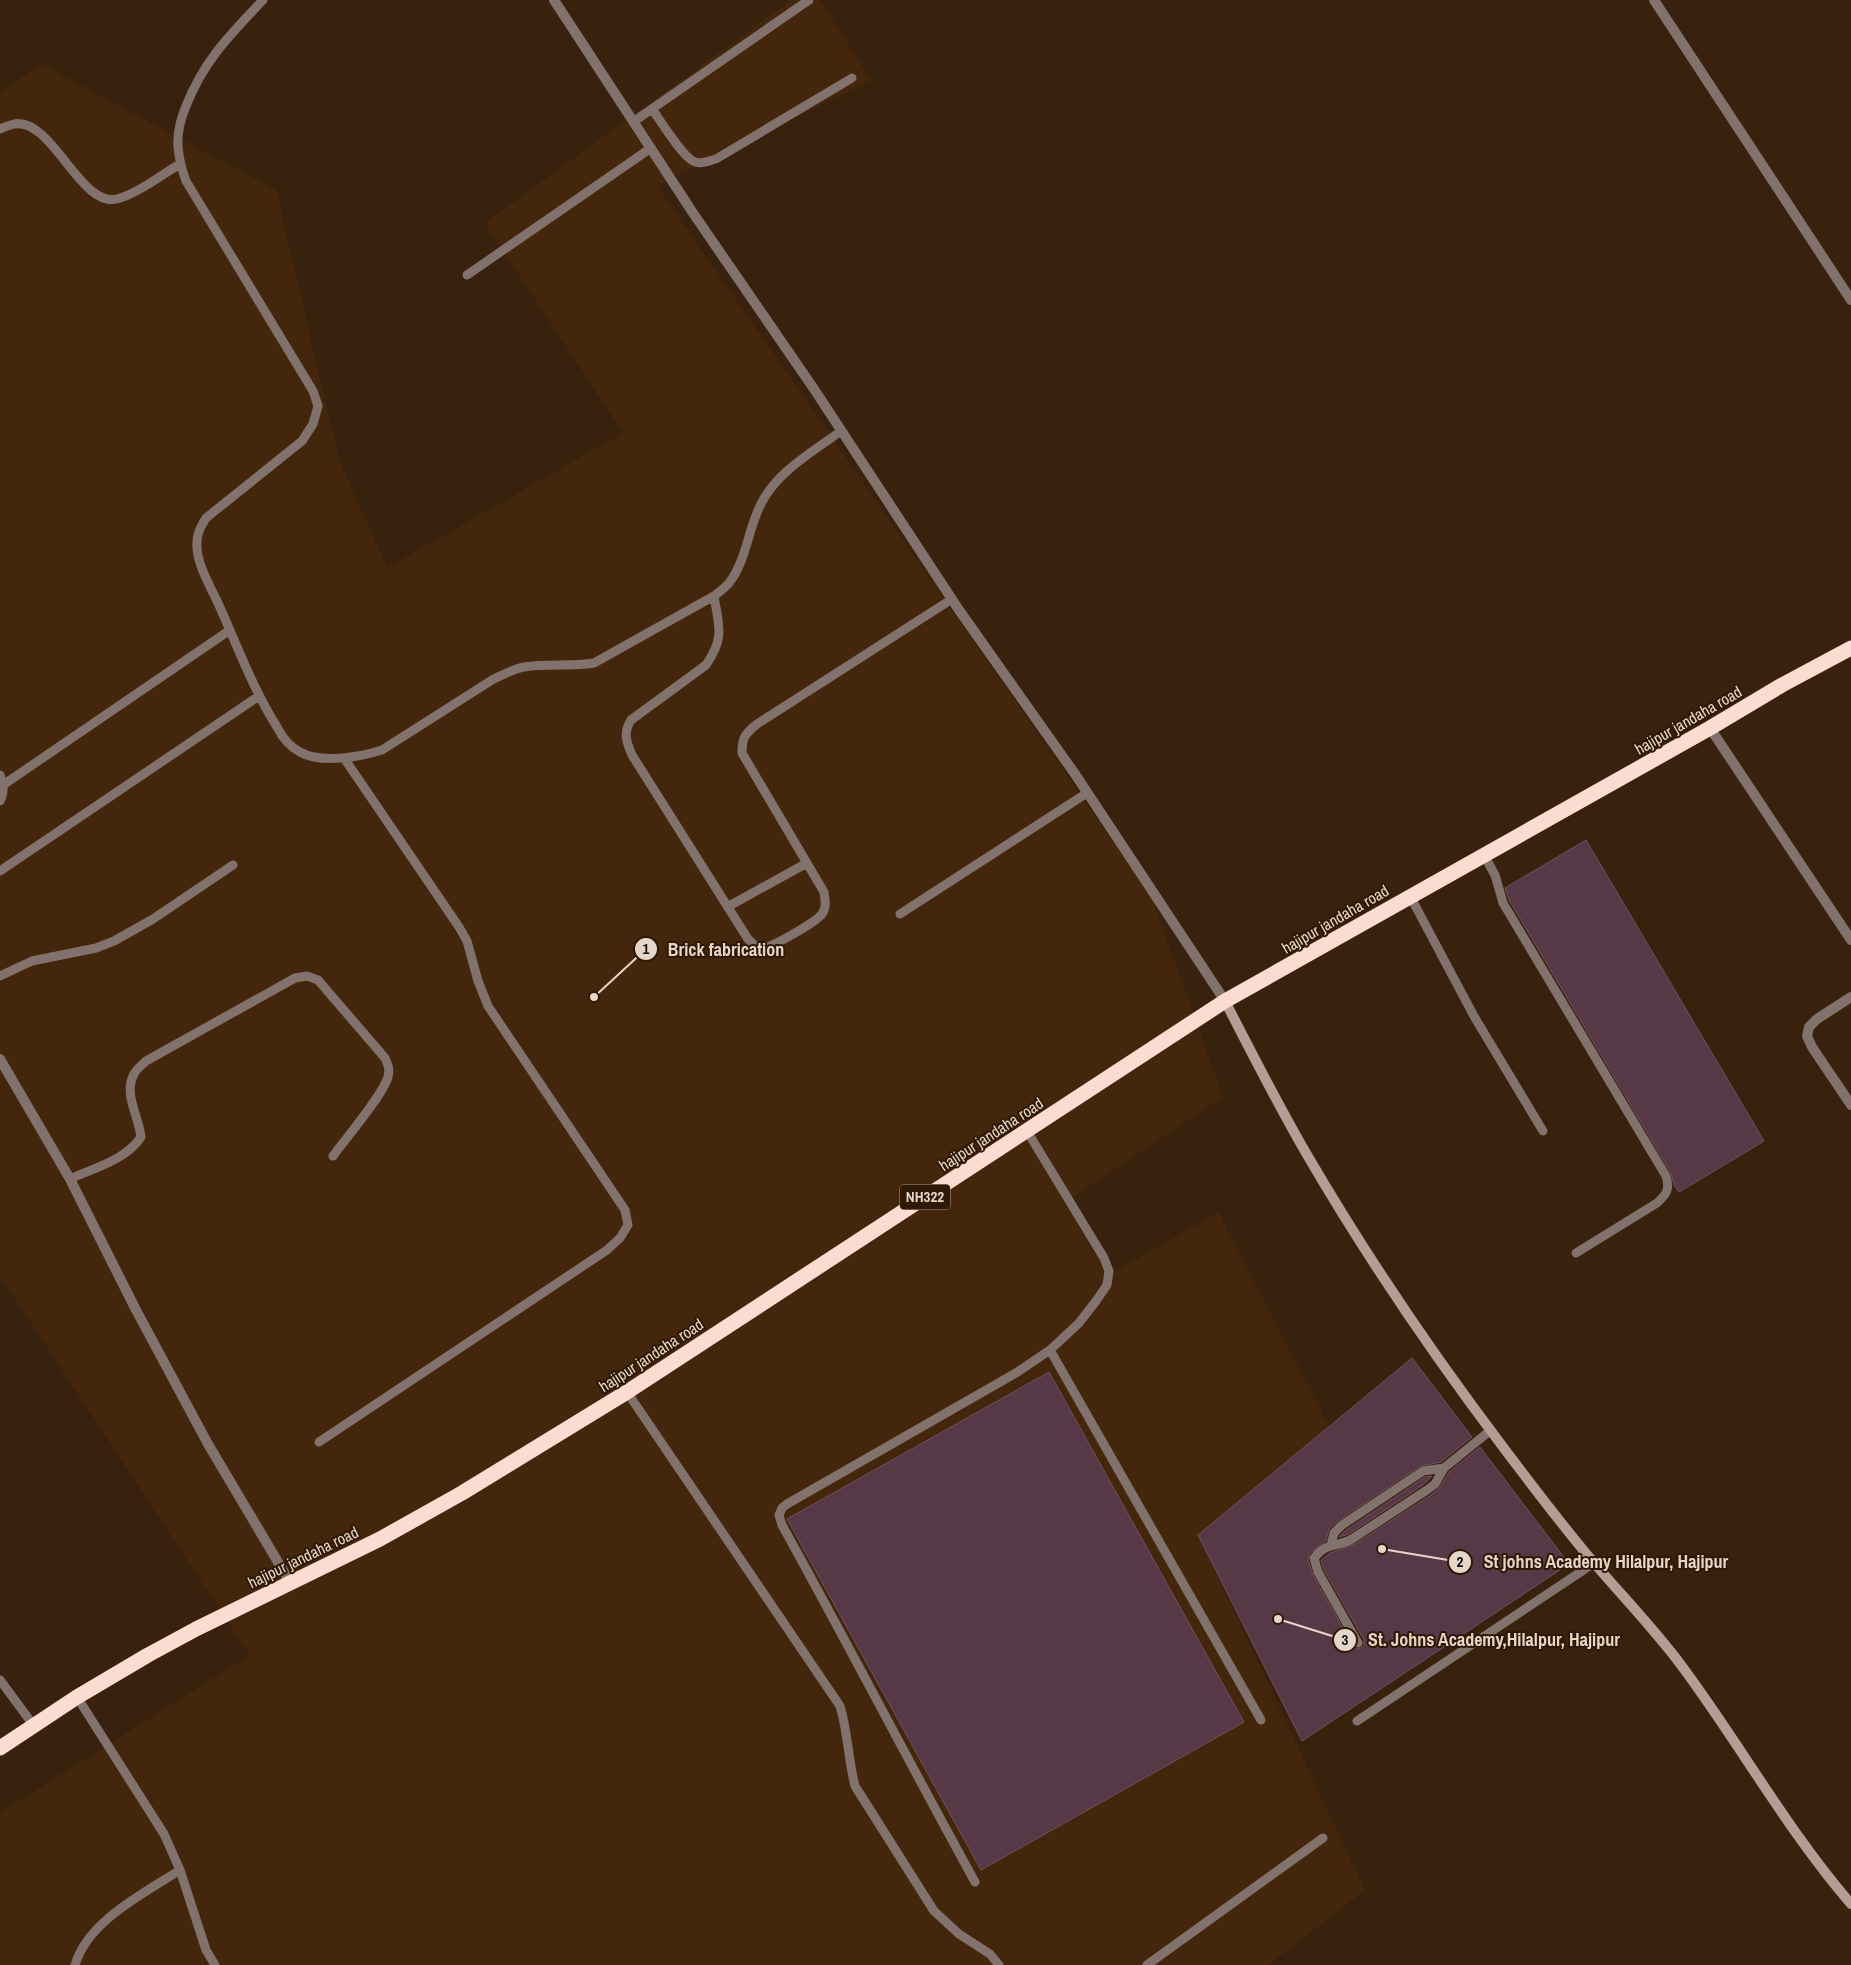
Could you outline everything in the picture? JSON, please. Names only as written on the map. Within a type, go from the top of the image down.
[{"type":"highway","name":"hajipur jandaha road","points":[[0,1748],[77,1697],[148,1655],[196,1629],[291,1584],[429,1513],[627,1392],[1225,1001],[1710,728],[1782,685],[1851,648]]},
{"type":"street","points":[[554,0],[633,122],[841,430],[952,600],[1087,793],[1225,1001],[1277,1101],[1339,1208],[1417,1329],[1491,1430],[1594,1562],[1681,1665],[1756,1772],[1778,1808],[1829,1879],[1851,1904]]},
{"type":"street","points":[[1654,0],[1851,300]]},
{"type":"street","points":[[1710,728],[1851,940]]},
{"type":"street","points":[[1851,997],[1816,1019],[1810,1027],[1807,1036],[1812,1047],[1851,1104]]},
{"type":"street","points":[[0,1059],[70,1179],[136,1310],[208,1444],[291,1584]]},
{"type":"lane","points":[[263,0],[218,49],[199,76],[181,119],[178,145],[180,164],[186,181],[313,391],[318,406],[314,424],[302,441],[206,518],[198,533],[196,548],[204,572],[259,696],[286,740],[300,752],[317,757],[344,758],[382,750],[492,680],[510,671],[524,667],[578,666],[594,663],[714,596],[728,584],[737,570],[761,502],[772,486],[786,472],[841,430]]},
{"type":"lane","points":[[633,122],[809,0]]},
{"type":"lane","points":[[652,109],[683,152],[692,161],[703,163],[716,158],[852,78]]},
{"type":"lane","points":[[0,129],[16,123],[31,127],[44,136],[92,192],[106,200],[116,199],[132,193],[180,164]]},
{"type":"lane","points":[[467,275],[651,148]]},
{"type":"lane","points":[[714,596],[719,641],[714,653],[706,665],[631,720],[626,728],[626,741],[632,755],[729,906],[748,939],[754,946],[761,948],[769,947],[821,915],[826,905],[824,892],[742,753],[742,741],[747,732],[756,724],[952,600]]},
{"type":"lane","points":[[3,786],[230,630]]},
{"type":"lane","points":[[0,871],[259,696]]},
{"type":"lane","points":[[319,1442],[607,1250],[620,1238],[628,1226],[625,1210],[488,1006],[478,981],[467,941],[344,758]]},
{"type":"lane","points":[[0,775],[3,786],[3,795],[0,801]]},
{"type":"lane","points":[[900,914],[1087,793]]},
{"type":"lane","points":[[1484,854],[1495,875],[1504,903],[1669,1184],[1665,1197],[1657,1203],[1576,1253]]},
{"type":"lane","points":[[729,906],[807,863]]},
{"type":"lane","points":[[0,976],[32,961],[96,948],[114,941],[153,919],[233,865]]},
{"type":"lane","points":[[1410,896],[1475,1018],[1543,1131]]},
{"type":"lane","points":[[70,1179],[123,1155],[135,1147],[141,1137],[140,1126],[131,1099],[129,1086],[133,1074],[146,1061],[295,978],[307,976],[318,980],[329,992],[384,1058],[389,1067],[388,1078],[381,1091],[333,1156]]},
{"type":"lane","points":[[975,1882],[861,1674],[782,1525],[779,1514],[787,1504],[1016,1373],[1050,1350],[1079,1323],[1107,1285],[1110,1271],[1104,1258],[1027,1131]]},
{"type":"lane","points":[[1050,1350],[1262,1720]]},
{"type":"lane","points":[[627,1392],[840,1706],[846,1727],[855,1786],[934,1911],[946,1924],[990,1954],[999,1965]]},
{"type":"lane","points":[[1358,1643],[1315,1565],[1314,1558],[1331,1544],[1343,1544],[1427,1490],[1434,1484],[1444,1468],[1491,1430]]},
{"type":"lane","points":[[1331,1544],[1334,1533],[1342,1525],[1373,1504],[1423,1471],[1444,1468]]},
{"type":"lane","points":[[1358,1721],[1594,1562]]},
{"type":"lane","points":[[0,1680],[34,1726]]},
{"type":"lane","points":[[77,1697],[164,1834],[180,1870],[206,1950],[214,1965]]},
{"type":"lane","points":[[1147,1965],[1324,1838]]},
{"type":"lane","points":[[75,1965],[85,1941],[102,1924],[180,1870]]},
{"type":"shaded area","points":[[791,0],[820,0],[871,80],[657,186],[1152,898],[1223,1097],[1067,1201],[1111,1274],[1218,1212],[1342,1451],[1198,1535],[1365,1890],[1268,1965],[0,1965],[0,1813],[250,1655],[0,1276],[0,93],[41,64],[276,190],[339,460],[387,568],[623,433],[485,223]]},
{"type":"building","points":[[1586,840],[1764,1141],[1679,1192],[1674,1185],[1671,1173],[1509,900],[1505,888]]},
{"type":"building","points":[[1412,1358],[1472,1437],[1441,1462],[1420,1466],[1339,1520],[1329,1529],[1326,1541],[1309,1554],[1308,1560],[1313,1575],[1353,1646],[1357,1649],[1361,1648],[1364,1646],[1364,1640],[1324,1570],[1321,1560],[1330,1553],[1355,1544],[1431,1495],[1440,1487],[1449,1472],[1480,1447],[1569,1564],[1302,1741],[1198,1535]]},
{"type":"building","points":[[1049,1372],[1244,1722],[981,1870],[787,1519]]},
{"type":"building","points":[[1432,1476],[1423,1485],[1349,1534],[1339,1537],[1346,1530],[1425,1477]]},
{"type":"place","name":"Brick fabrication","points":[[594,997]]},
{"type":"place","name":"St johns Academy Hilalpur, Hajipur","points":[[1382,1549]]},
{"type":"place","name":"St. Johns Academy,Hilalpur, Hajipur","points":[[1278,1619]]}]
